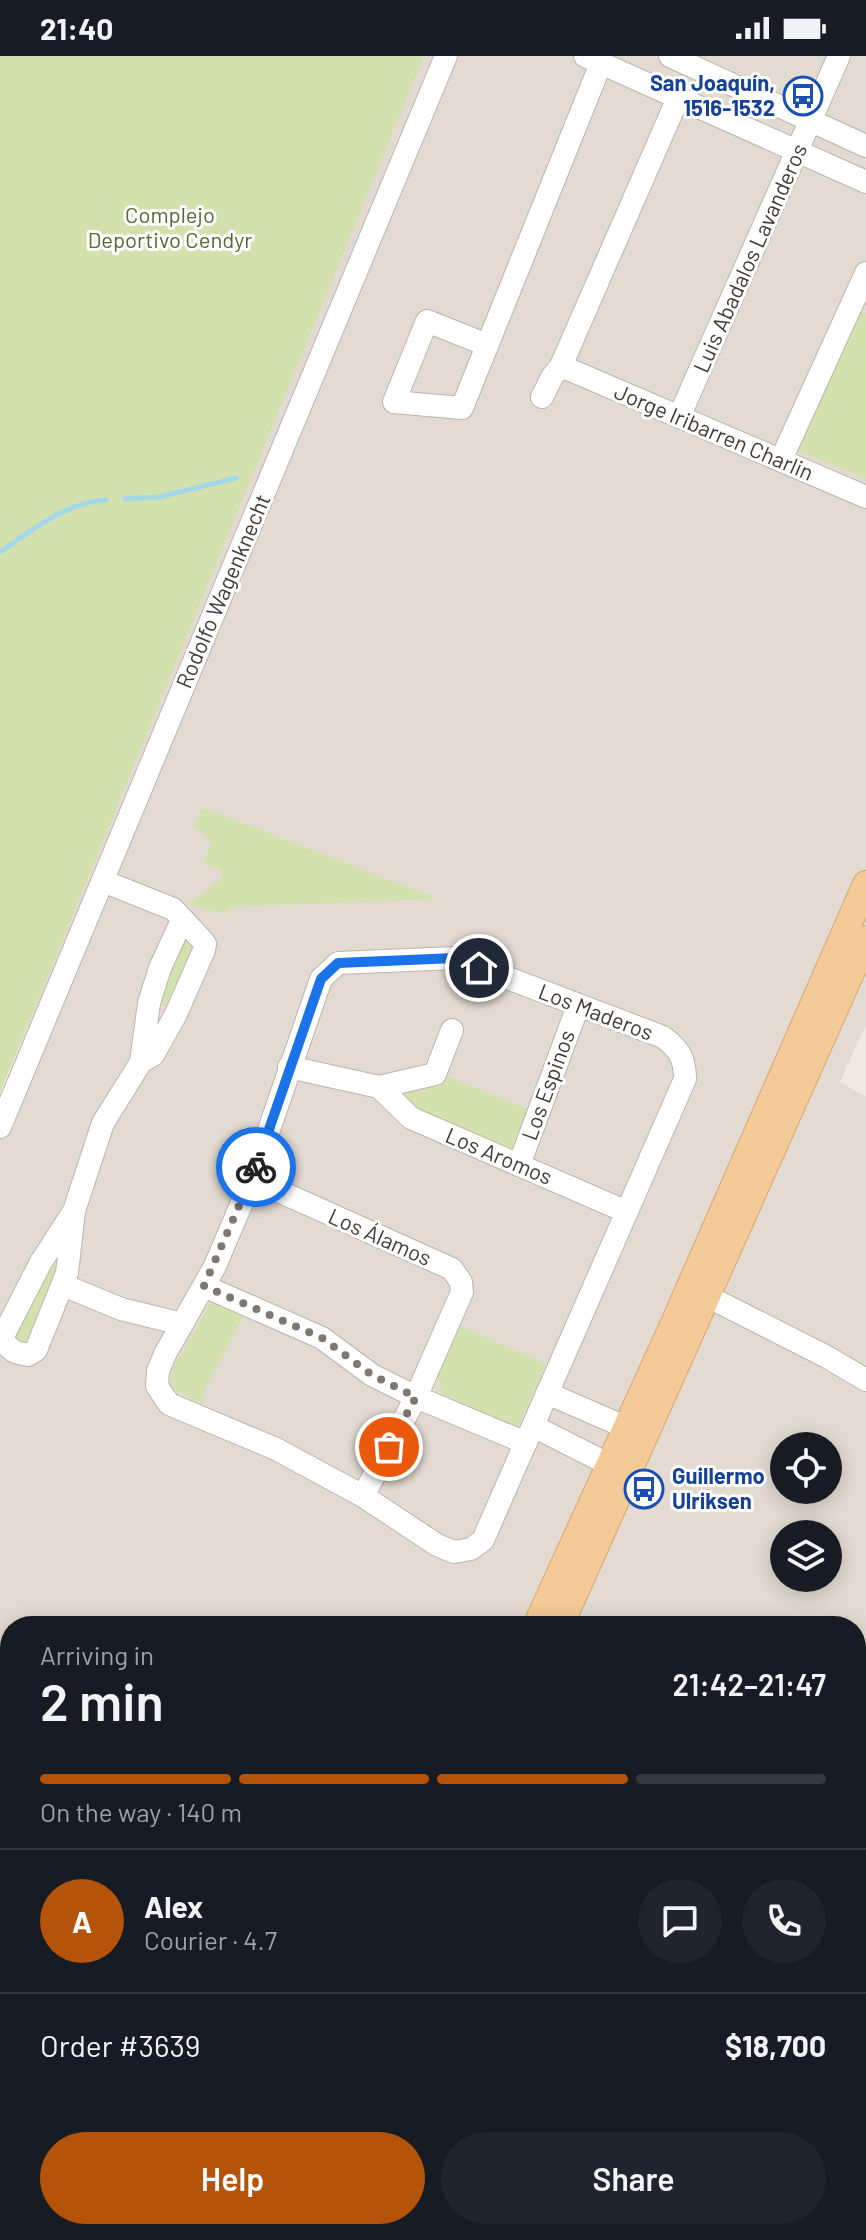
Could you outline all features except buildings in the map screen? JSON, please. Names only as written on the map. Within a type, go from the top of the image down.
[{"type":"main road","points":[[540,1616],[674,1323],[866,884]]},
{"type":"main road","points":[[564,1616],[866,939]]},
{"type":"street","name":"Rodolfo Wagenknecht","points":[[0,1127],[446,56]]},
{"type":"street","points":[[670,56],[866,146]]},
{"type":"street","name":"Luis Abadalos Lavanderos","points":[[679,417],[839,56]]},
{"type":"street","points":[[487,345],[427,321],[394,402],[462,408],[487,345],[593,60],[866,182]]},
{"type":"street","points":[[542,397],[561,366],[678,98]]},
{"type":"street","points":[[781,460],[866,273]]},
{"type":"street","name":"Jorge Iribarren Charlin","points":[[561,366],[866,497]]},
{"type":"street","points":[[103,881],[173,909],[205,944],[176,1014],[153,1055],[141,1062]]},
{"type":"street","points":[[74,1211],[41,1262],[3,1336],[8,1347],[28,1355],[36,1350],[65,1279],[74,1211],[103,1123],[141,1062],[149,1003],[160,968],[182,920]]},
{"type":"street","name":"Los Maderos","points":[[455,958],[578,1006],[663,1037],[678,1048],[685,1063],[685,1079],[483,1540],[471,1549],[454,1552],[437,1545],[363,1496],[276,1449],[169,1404],[157,1386],[158,1371],[204,1286],[252,1179],[321,979],[338,963],[455,958]]},
{"type":"street","points":[[149,1003],[155,1009],[176,1014]]},
{"type":"street","name":"Los Espinos","points":[[519,1165],[578,1006]]},
{"type":"street","points":[[289,1067],[379,1087],[435,1074],[452,1030]]},
{"type":"street","name":"Los Aromos","points":[[379,1087],[411,1118],[627,1212]]},
{"type":"street","name":"Los Álamos","points":[[252,1179],[452,1269],[461,1282],[462,1292],[416,1397],[363,1496]]},
{"type":"street","points":[[41,1262],[56,1262],[65,1279],[121,1309],[177,1332]]},
{"type":"street","points":[[204,1286],[322,1338],[372,1375],[416,1397],[530,1434],[608,1464]]},
{"type":"street","points":[[707,1296],[866,1380]]},
{"type":"street","points":[[547,1393],[625,1427]]},
{"type":"shaded area","points":[[416,56],[866,56],[866,1025],[840,1082],[866,1097],[866,1616],[0,1616],[0,1099],[126,765]]},
{"type":"green space","name":"Complejo Deportivo Cendyr","points":[[0,56],[424,56],[0,1093]]},
{"type":"green space","points":[[860,311],[866,314],[866,479],[795,449]]},
{"type":"green space","points":[[202,807],[439,899],[231,907],[226,914],[186,905],[222,879],[222,870],[204,864],[211,841],[194,826]]},
{"type":"green space","points":[[185,938],[195,942],[197,948],[170,1006],[161,1005],[154,998]]},
{"type":"green space","points":[[446,1076],[530,1110],[513,1157],[413,1113],[391,1088]]},
{"type":"green space","points":[[45,1262],[56,1265],[61,1276],[25,1348],[13,1344],[9,1330]]},
{"type":"green space","points":[[211,1303],[245,1313],[208,1383],[201,1403],[177,1391],[170,1382],[173,1368]]},
{"type":"green space","points":[[458,1325],[546,1364],[518,1427],[442,1394],[437,1374]]},
{"type":"waterway","points":[[125,499],[159,497],[236,478]]},
{"type":"waterway","points":[[0,552],[37,526],[64,512],[106,500]]},
{"type":"way so far","points":[[256,1167],[204,1286],[322,1338],[372,1375],[416,1397],[389,1447]]},
{"type":"place","name":"San Joaquín, 1516-1532","points":[[803,96]]},
{"type":"place","name":"Guillermo Ulriksen","points":[[644,1489]]},
{"type":"route","points":[[256,1167],[321,979],[338,963],[455,958],[479,968]]}]
